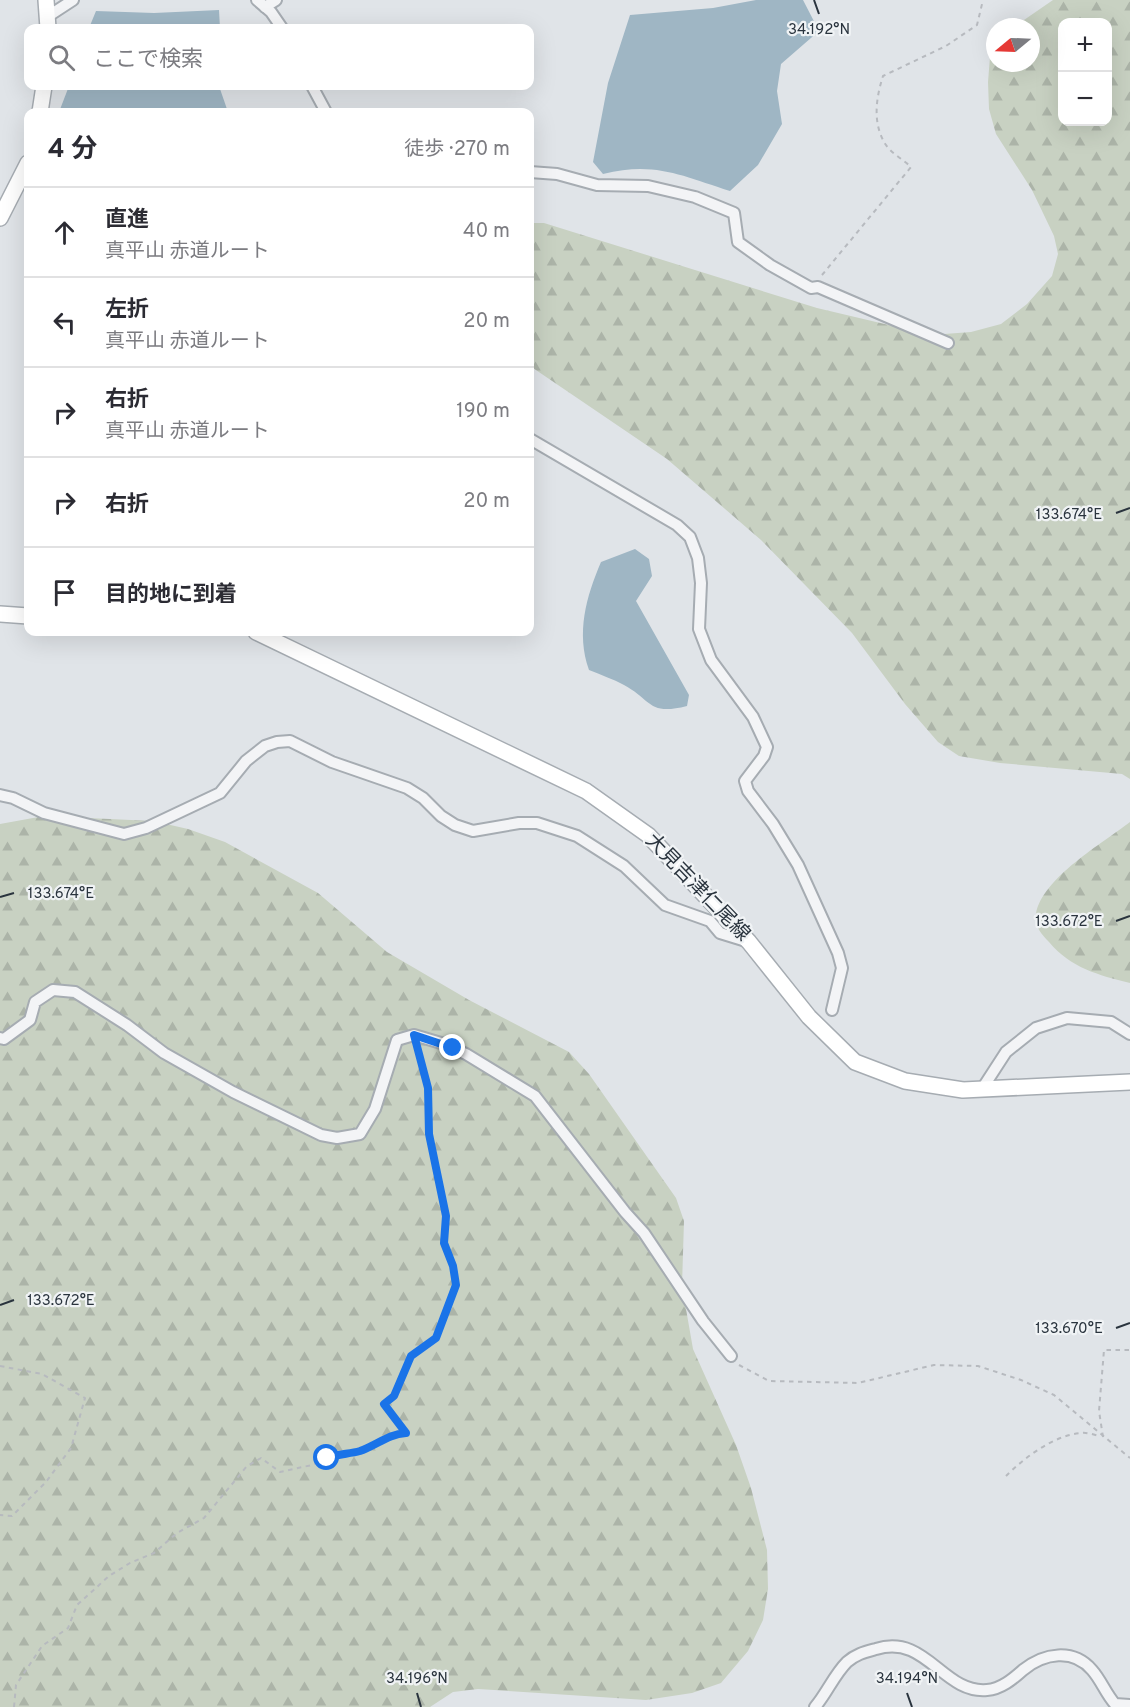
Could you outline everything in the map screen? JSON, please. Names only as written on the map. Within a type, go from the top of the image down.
[{"type":"main road","points":[[46,0],[47,21]]},
{"type":"main road","points":[[41,108],[43,90]]},
{"type":"main road","points":[[0,218],[24,171]]},
{"type":"main road","points":[[0,614],[24,616]]},
{"type":"main road","name":"大見吉津仁尾線","points":[[264,636],[586,791],[648,835],[749,942],[809,1017],[855,1062],[905,1081],[963,1090],[1130,1082]]},
{"type":"street","points":[[47,21],[73,0]]},
{"type":"street","points":[[276,0],[261,3],[279,24]]},
{"type":"street","points":[[314,90],[324,108]]},
{"type":"street","points":[[534,172],[557,174],[597,185],[648,186],[695,197],[734,213],[738,242],[770,265],[811,288],[818,287],[948,344]]},
{"type":"street","points":[[534,442],[677,525],[690,537],[698,558],[701,583],[699,629],[711,660],[753,717],[767,747],[764,756],[745,781],[748,791],[773,824],[798,865],[838,953],[842,968],[832,1010]]},
{"type":"street","points":[[0,795],[13,798],[44,813],[124,834],[146,828],[220,793],[246,761],[265,746],[290,741],[332,762],[407,788],[423,798],[441,816],[455,825],[473,831],[519,823],[537,823],[577,836],[624,866],[665,905],[710,921],[720,933],[749,942]]},
{"type":"street","points":[[0,1038],[4,1039],[30,1020],[35,1002],[53,990],[75,992],[127,1025],[164,1053],[233,1092],[321,1135],[337,1138],[360,1134],[375,1109],[397,1040],[414,1035],[465,1054],[535,1096],[644,1233],[703,1321],[731,1356]]},
{"type":"street","points":[[982,1089],[1006,1052],[1036,1028],[1067,1018],[1111,1022],[1130,1034]]},
{"type":"street","points":[[815,1707],[845,1664],[856,1655],[887,1645],[917,1652],[960,1685],[987,1690],[1008,1683],[1028,1666],[1052,1655],[1071,1656],[1083,1661],[1094,1672],[1115,1704],[1130,1705]]},
{"type":"path","points":[[811,288],[911,167],[886,146],[879,126],[876,99],[883,76],[946,46],[977,25],[983,0]]},
{"type":"path","points":[[14,1707],[16,1684],[42,1646],[68,1628],[77,1605],[109,1576],[130,1563],[154,1553],[177,1533],[204,1518],[247,1466],[261,1458],[280,1472],[312,1465],[342,1452],[359,1451],[393,1434],[406,1433],[384,1404],[394,1396],[411,1356],[436,1338],[456,1285],[453,1266],[444,1243],[446,1216],[429,1134],[428,1088],[414,1035]]},
{"type":"path","points":[[1102,1437],[1099,1411],[1104,1350],[1130,1350]]},
{"type":"path","points":[[731,1356],[741,1367],[769,1381],[792,1382],[858,1383],[934,1365],[978,1366],[1021,1380],[1054,1395],[1130,1458]]},
{"type":"path","points":[[0,1366],[42,1374],[85,1398],[71,1448],[46,1482],[12,1516],[0,1515]]},
{"type":"path","points":[[1006,1476],[1024,1458],[1062,1437],[1082,1432],[1102,1437]]},
{"type":"green space","points":[[1053,0],[1130,0],[1130,779],[1122,774],[1000,763],[959,756],[938,742],[905,704],[852,633],[761,540],[667,459],[534,369],[534,223],[544,223],[817,308],[931,335],[971,332],[1001,324],[1027,304],[1052,276],[1058,254],[1054,236],[1032,190],[996,134],[989,109],[989,72],[1040,72],[1040,18],[1027,18]]},
{"type":"green space","points":[[44,816],[153,821],[188,829],[225,842],[318,893],[387,952],[469,1000],[569,1052],[589,1074],[676,1198],[684,1221],[682,1286],[693,1349],[736,1445],[751,1488],[767,1550],[768,1589],[763,1620],[748,1651],[721,1683],[692,1693],[646,1700],[478,1689],[453,1692],[430,1707],[0,1707],[0,824]]},
{"type":"green space","points":[[1130,822],[1130,983],[1096,973],[1066,958],[1041,933],[1037,926],[1036,914],[1049,887],[1061,875]]},
{"type":"water","points":[[756,0],[803,0],[819,31],[781,64],[777,91],[782,124],[758,165],[730,191],[668,172],[638,169],[603,174],[593,162],[608,83],[630,15],[713,8]]},
{"type":"water","points":[[219,10],[220,24],[91,24],[96,11],[154,13]]},
{"type":"water","points":[[67,90],[220,90],[227,108],[61,108]]},
{"type":"water","points":[[635,549],[649,559],[652,576],[636,601],[689,695],[687,706],[674,709],[657,708],[624,685],[589,670],[583,642],[584,615],[596,575],[601,562]]},
{"type":"route","points":[[327,1458],[342,1452],[359,1451],[393,1434],[406,1433],[384,1404],[394,1396],[411,1356],[436,1338],[456,1285],[453,1266],[444,1243],[446,1216],[429,1134],[428,1088],[414,1035],[453,1048]]}]
